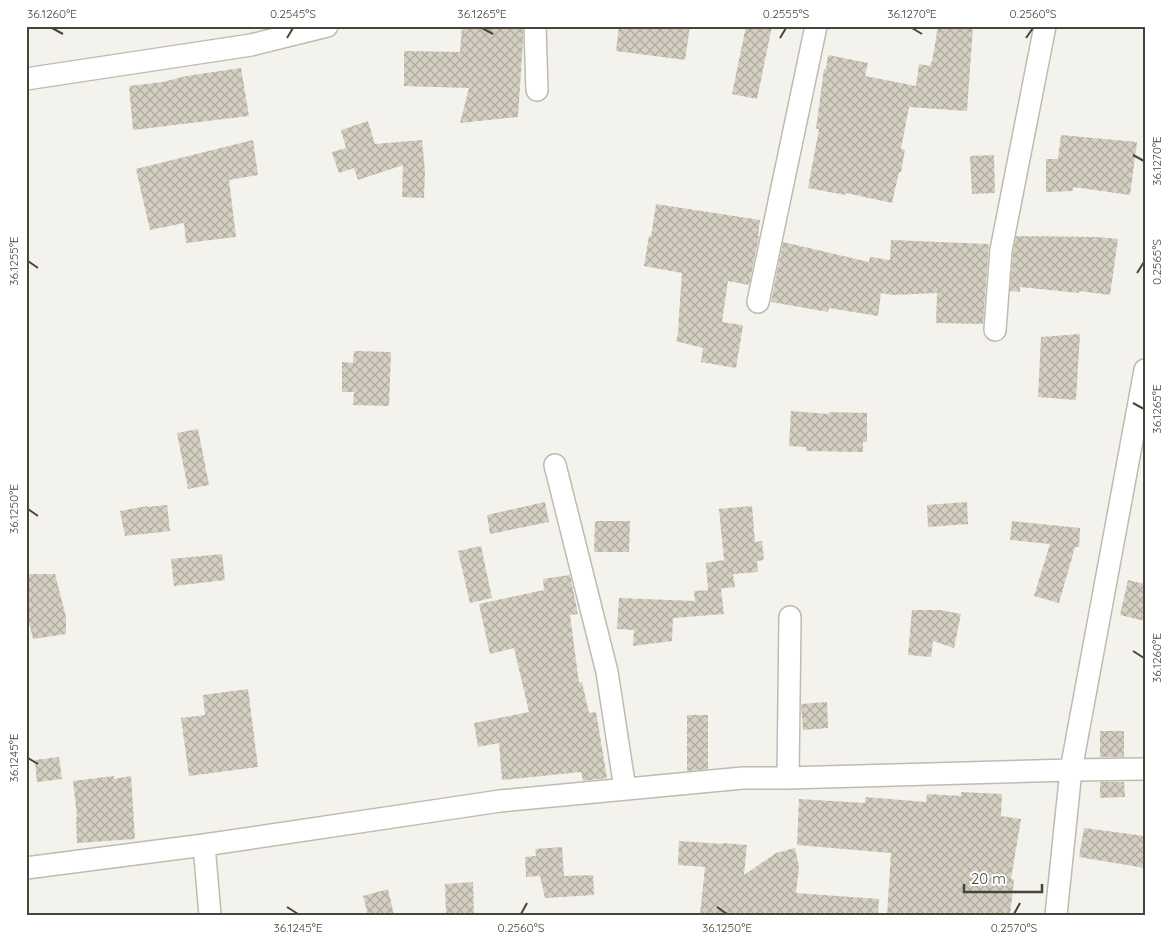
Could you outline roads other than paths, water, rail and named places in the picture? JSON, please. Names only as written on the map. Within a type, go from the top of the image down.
[{"type":"street","points":[[26,79],[251,45],[327,26]]},
{"type":"street","points":[[535,26],[537,90]]},
{"type":"street","points":[[758,302],[816,26]]},
{"type":"street","points":[[995,330],[1001,250],[1045,26]]},
{"type":"street","points":[[1056,915],[1071,770],[1145,370]]},
{"type":"street","points":[[555,465],[607,672],[625,788]]},
{"type":"street","points":[[788,778],[790,617]]},
{"type":"street","points":[[26,868],[204,846],[500,800],[625,788],[743,778],[1145,769]]},
{"type":"street","points":[[204,846],[210,915]]}]
